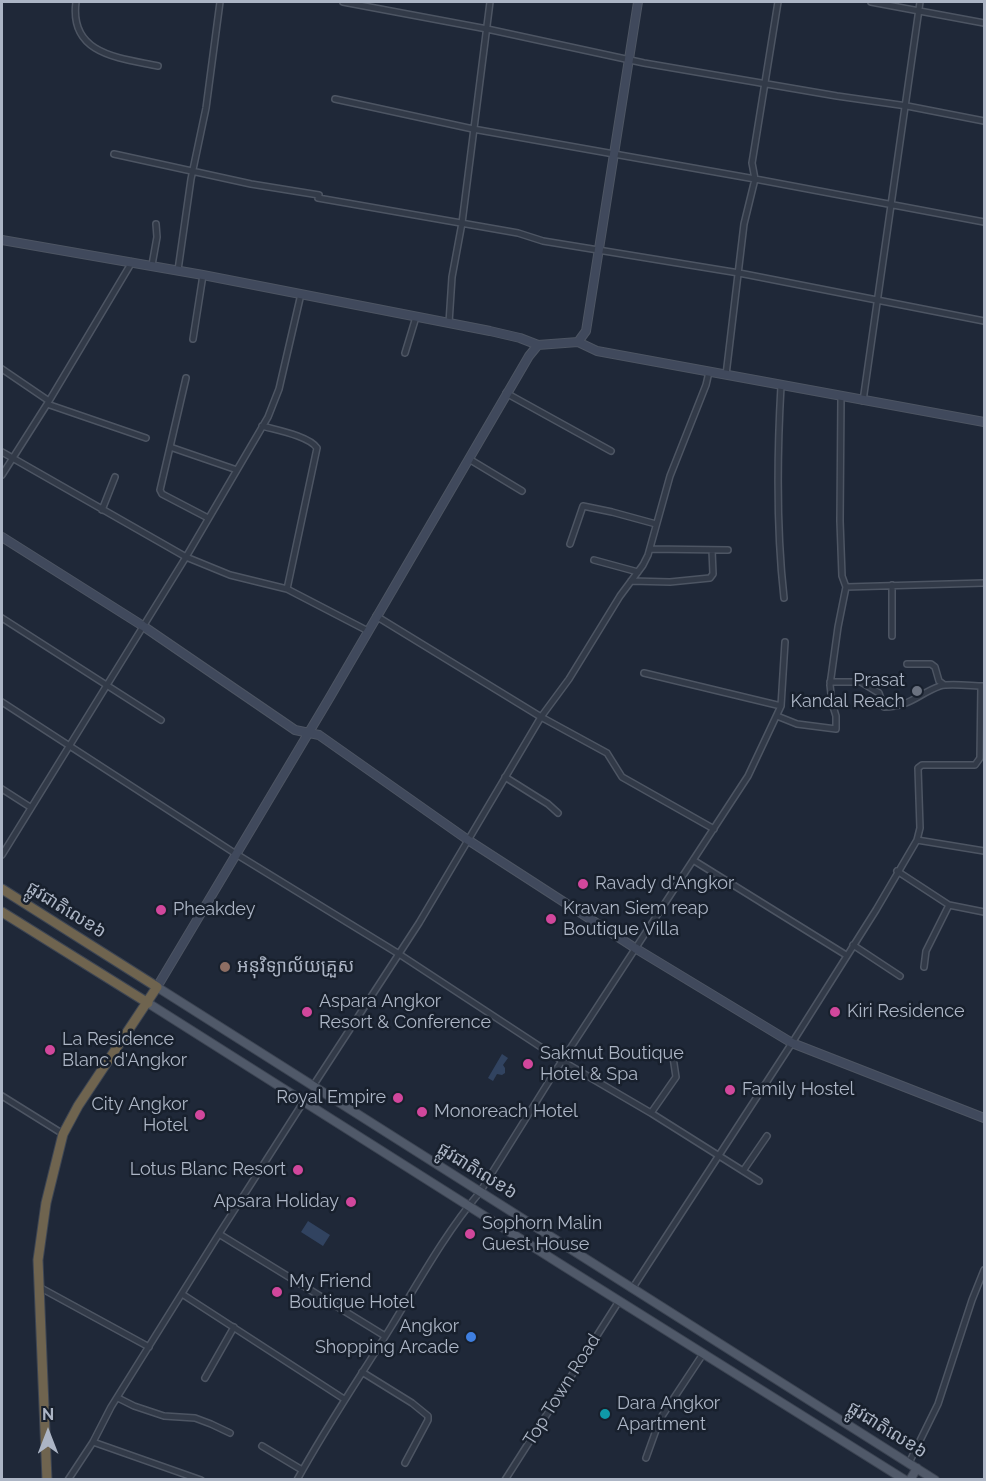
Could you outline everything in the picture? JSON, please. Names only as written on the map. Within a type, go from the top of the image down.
[{"type":"highway","name":"ផ្លូវជាតិលេខ៦","points":[[2,889],[157,987]]},
{"type":"highway","name":"ផ្លូវជាតិលេខ៦","points":[[2,912],[148,1003]]},
{"type":"highway","points":[[47,1479],[38,1287],[41,1230],[63,1134],[78,1106],[157,987]]},
{"type":"main road","name":"ផ្លូវជាតិលេខ៦","points":[[157,987],[935,1479]]},
{"type":"main road","name":"ផ្លូវជាតិលេខ៦","points":[[148,1003],[902,1478]]},
{"type":"main road","points":[[902,1478],[909,1463]]},
{"type":"main road","points":[[910,1479],[917,1468]]},
{"type":"street","points":[[76,2],[77,25],[83,35],[100,52],[158,66]]},
{"type":"street","points":[[178,270],[206,108],[220,2]]},
{"type":"street","points":[[343,2],[353,2],[487,29],[644,63],[907,106],[984,121]]},
{"type":"street","points":[[449,323],[452,277],[462,223],[490,2]]},
{"type":"street","points":[[578,342],[588,325],[638,2]]},
{"type":"street","points":[[726,375],[744,224],[755,179],[752,163],[778,2]]},
{"type":"street","points":[[871,2],[984,23]]},
{"type":"street","points":[[863,400],[921,2]]},
{"type":"street","points":[[335,99],[473,129],[984,222]]},
{"type":"street","points":[[114,154],[251,184],[518,233],[543,241],[739,273],[984,321]]},
{"type":"street","points":[[152,266],[157,237],[156,224]]},
{"type":"street","points":[[2,240],[301,294],[520,338],[538,345],[578,342],[597,351],[984,422]]},
{"type":"street","points":[[2,476],[132,262]]},
{"type":"street","points":[[193,339],[203,275]]},
{"type":"street","points":[[2,855],[186,557],[272,409],[279,389],[301,294]]},
{"type":"street","points":[[405,353],[416,317]]},
{"type":"street","points":[[157,987],[308,734],[506,393],[538,345]]},
{"type":"street","points":[[2,369],[48,403],[146,438]]},
{"type":"street","points":[[313,1086],[399,954],[541,717],[569,679],[620,596],[643,565],[650,549],[670,477],[709,372]]},
{"type":"street","points":[[186,378],[160,492],[208,518]]},
{"type":"street","points":[[781,386],[778,456],[780,559],[784,598]]},
{"type":"street","points":[[506,393],[610,451]]},
{"type":"street","points":[[777,716],[797,724],[836,729],[831,682],[846,587],[842,576],[840,521],[841,397]]},
{"type":"street","points":[[262,426],[305,439],[317,448],[287,589]]},
{"type":"street","points":[[170,447],[237,470]]},
{"type":"street","points":[[2,452],[186,557],[230,575],[287,589],[368,631]]},
{"type":"street","points":[[469,459],[522,491]]},
{"type":"street","points":[[102,510],[114,477]]},
{"type":"street","points":[[570,544],[582,507],[585,506],[656,524]]},
{"type":"street","points":[[2,537],[143,626],[295,730],[319,735],[468,840],[635,948],[792,1043],[984,1118]]},
{"type":"street","points":[[650,549],[728,550]]},
{"type":"street","points":[[631,581],[670,582],[710,578],[713,574],[712,550]]},
{"type":"street","points":[[594,560],[638,572]]},
{"type":"street","points":[[846,587],[984,583]]},
{"type":"street","points":[[892,585],[892,636]]},
{"type":"street","points":[[376,616],[541,717],[607,753],[622,777],[714,829]]},
{"type":"street","points":[[2,618],[161,720]]},
{"type":"street","points":[[297,1479],[344,1399],[748,776],[781,706],[785,642]]},
{"type":"street","points":[[907,664],[931,664],[935,667],[939,681],[943,684]]},
{"type":"street","points":[[644,673],[781,706]]},
{"type":"street","points":[[632,1289],[792,1043],[917,840],[920,828],[918,768],[922,765],[975,765],[980,758],[983,686],[943,684],[911,702],[897,707],[884,707],[879,693],[861,682],[831,682]]},
{"type":"street","points":[[2,702],[236,854],[399,954],[562,1061],[651,1113],[759,1181]]},
{"type":"street","points":[[506,777],[549,804],[558,813]]},
{"type":"street","points":[[2,789],[30,807]]},
{"type":"street","points":[[917,840],[984,851]]},
{"type":"street","points":[[693,860],[846,956]]},
{"type":"street","points":[[897,871],[950,905],[984,912]]},
{"type":"street","points":[[924,967],[926,951],[950,905]]},
{"type":"street","points":[[853,945],[900,976]]},
{"type":"street","points":[[651,1113],[676,1077],[673,1057]]},
{"type":"street","points":[[2,1096],[63,1134]]},
{"type":"street","points":[[68,1479],[304,1101]]},
{"type":"street","points":[[743,1172],[767,1136]]},
{"type":"street","points":[[219,1234],[386,1336]]},
{"type":"street","points":[[909,1463],[938,1404],[984,1270]]},
{"type":"street","points":[[38,1287],[149,1347]]},
{"type":"street","points":[[183,1294],[344,1399]]},
{"type":"street","name":"Top Town Road","points":[[505,1479],[619,1301]]},
{"type":"street","points":[[205,1378],[234,1327]]},
{"type":"street","points":[[646,1458],[660,1419],[703,1354]]},
{"type":"street","points":[[362,1372],[412,1403],[428,1416],[405,1463]]},
{"type":"street","points":[[118,1398],[164,1416],[195,1418],[230,1433]]},
{"type":"street","points":[[93,1442],[143,1458],[184,1477],[201,1479]]},
{"type":"street","points":[[262,1446],[303,1470]]},
{"type":"water","points":[[502,1054],[508,1058],[503,1065],[505,1073],[497,1074],[493,1081],[488,1078]]},
{"type":"water","points":[[308,1221],[330,1235],[323,1246],[301,1232]]},
{"type":"place","name":"Prasat Kandal Reach","points":[[917,691]]},
{"type":"place","name":"Ravady d'Angkor","points":[[583,884]]},
{"type":"place","name":"Pheakdey","points":[[161,910]]},
{"type":"place","name":"Kravan Siem reap Boutique Villa","points":[[551,919]]},
{"type":"place","name":"អនុវិទ្យាល័យគ្រួស","points":[[225,967]]},
{"type":"place","name":"Aspara Angkor Resort & Conference","points":[[307,1012]]},
{"type":"place","name":"Kiri Residence","points":[[835,1012]]},
{"type":"place","name":"La Residence Blanc d'Angkor","points":[[50,1050]]},
{"type":"place","name":"Sakmut Boutique Hotel & Spa","points":[[528,1064]]},
{"type":"place","name":"Family Hostel","points":[[730,1090]]},
{"type":"place","name":"Royal Empire","points":[[398,1098]]},
{"type":"place","name":"Monoreach Hotel","points":[[422,1112]]},
{"type":"place","name":"City Angkor Hotel","points":[[200,1115]]},
{"type":"place","name":"Lotus Blanc Resort","points":[[298,1170]]},
{"type":"place","name":"Apsara Holiday","points":[[351,1202]]},
{"type":"place","name":"Sophorn Malin Guest House","points":[[470,1234]]},
{"type":"place","name":"My Friend Boutique Hotel","points":[[277,1292]]},
{"type":"place","name":"Angkor Shopping Arcade","points":[[471,1337]]},
{"type":"place","name":"Dara Angkor Apartment","points":[[605,1414]]}]
